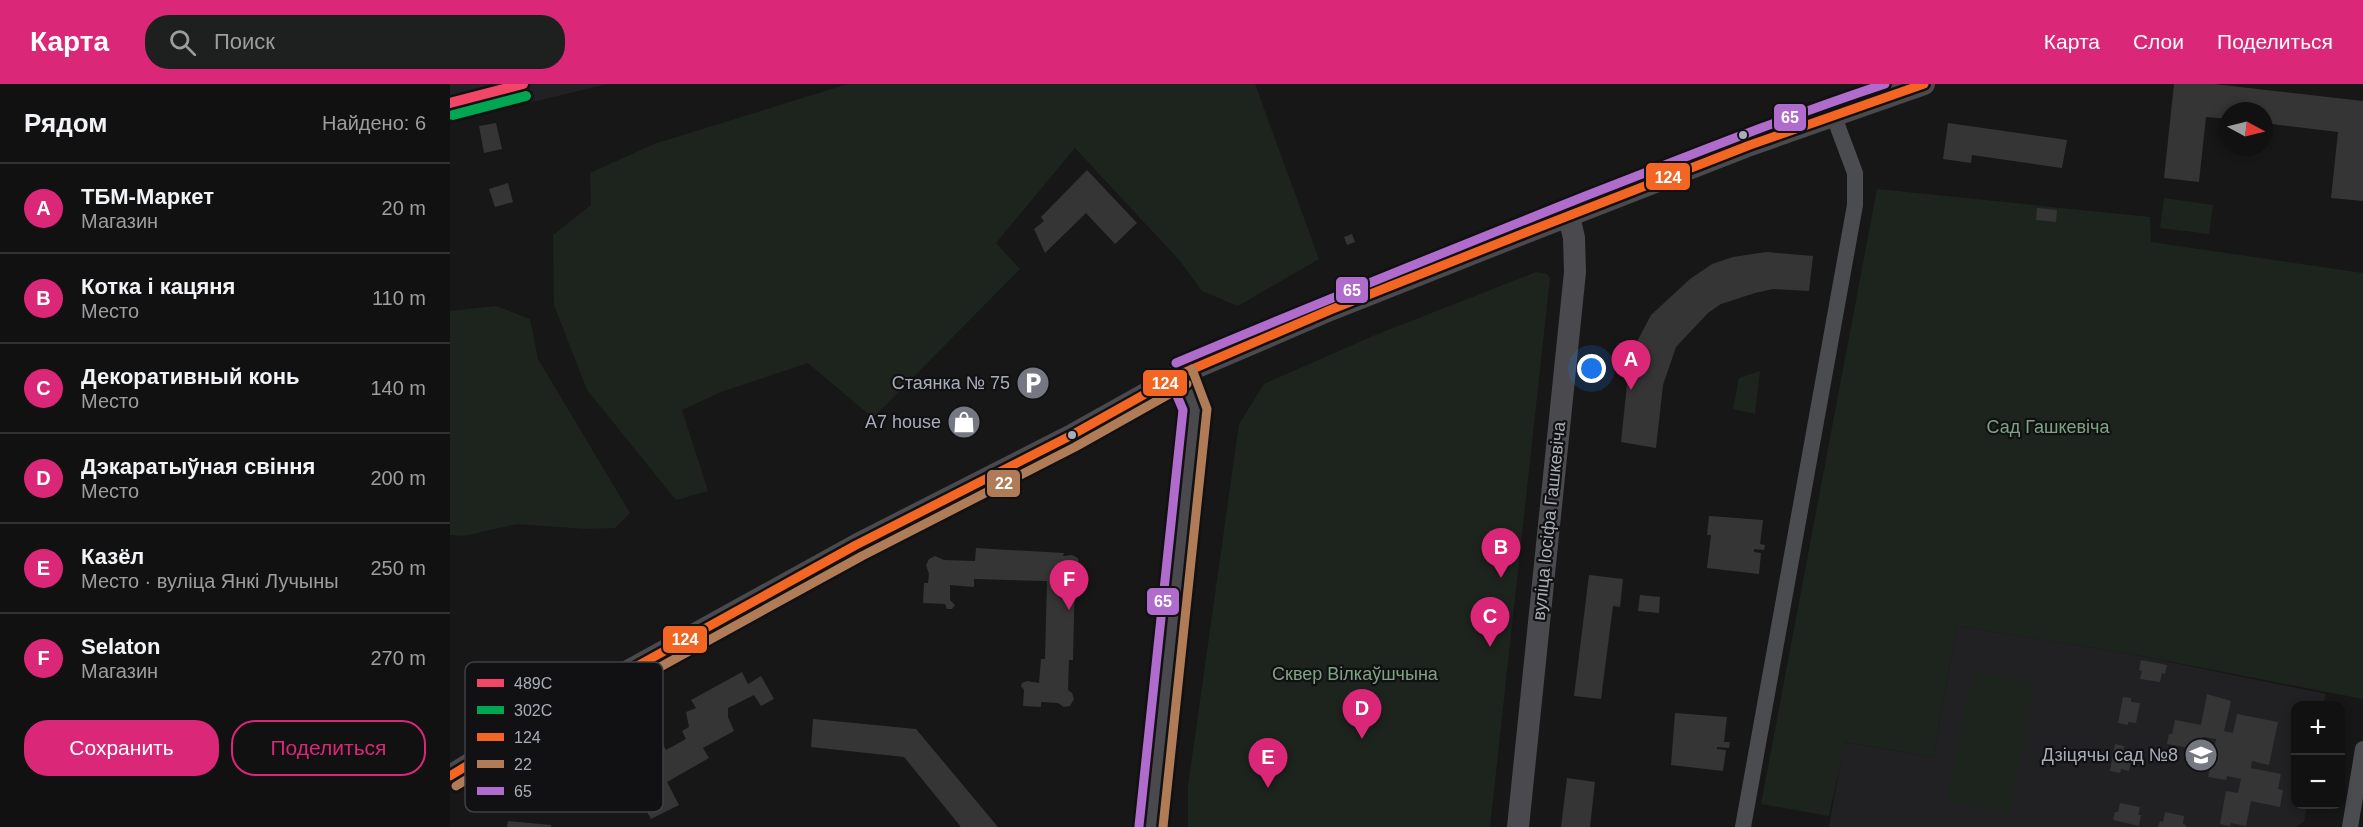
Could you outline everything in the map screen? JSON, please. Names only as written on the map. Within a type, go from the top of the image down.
[{"type":"street","points":[[645,662],[856,545],[1070,436],[1181,374],[1330,310],[1569,216],[1833,114],[1924,84]]},
{"type":"street","points":[[1743,827],[1855,205],[1855,172],[1833,114]]},
{"type":"street","name":"вуліца Іосіфа Гашкевіча","points":[[1518,827],[1575,272],[1574,238],[1569,216]]},
{"type":"street","points":[[1151,827],[1195,408],[1181,374]]},
{"type":"street","points":[[2350,827],[2363,749]]},
{"type":"street","points":[[450,776],[465,767]]},
{"type":"shaded area","points":[[450,84],[607,84],[450,122]]},
{"type":"shaded area","points":[[1957,626],[2126,653],[2326,694],[2324,701],[2291,701],[2291,809],[2306,809],[2304,822],[2295,827],[1829,827],[1844,742],[1933,757]]},
{"type":"green space","points":[[848,84],[1255,84],[1319,259],[1238,306],[1202,291],[1180,261],[1075,148],[996,243],[1020,269],[873,418],[808,363],[721,392],[682,410],[708,491],[676,500],[587,390],[554,305],[553,235],[591,205],[590,173],[654,144]]},
{"type":"green space","name":"Сад Гашкевіча","points":[[1877,189],[2150,217],[2151,242],[2363,273],[2363,699],[2126,653],[1957,626],[1933,757],[1845,742],[1829,816],[1761,804]]},
{"type":"green space","points":[[2164,198],[2213,205],[2209,234],[2160,228]]},
{"type":"green space","name":"Сквер Вілкаўшчына","points":[[1536,272],[1547,274],[1550,278],[1490,827],[1188,827],[1188,786],[1239,424],[1264,384],[1373,336]]},
{"type":"green space","points":[[496,306],[530,319],[538,359],[630,513],[615,528],[586,529],[517,524],[464,536],[450,535],[450,311]]},
{"type":"green space","points":[[1760,371],[1755,414],[1733,409],[1739,378]]},
{"type":"green space","points":[[1972,672],[2035,684],[2010,814],[1947,801]]},
{"type":"building","points":[[2174,84],[2214,84],[2363,101],[2363,201],[2331,198],[2338,132],[2273,124],[2273,102],[2219,102],[2219,118],[2206,117],[2199,182],[2164,178]]},
{"type":"building","points":[[496,123],[502,149],[484,153],[479,126]]},
{"type":"building","points":[[1948,123],[2067,140],[2062,168],[1972,155],[1971,163],[1943,159]]},
{"type":"building","points":[[1087,170],[1137,223],[1115,244],[1086,213],[1045,253],[1034,229],[1044,221],[1041,217]]},
{"type":"building","points":[[508,183],[513,202],[495,207],[489,189]]},
{"type":"building","points":[[2037,208],[2057,210],[2056,222],[2036,220]]},
{"type":"building","points":[[1352,234],[1355,242],[1347,245],[1344,237]]},
{"type":"building","points":[[1766,252],[1813,256],[1809,291],[1773,289],[1721,304],[1708,313],[1676,347],[1663,385],[1656,448],[1621,442],[1630,355],[1651,315],[1690,279],[1712,264],[1733,257]]},
{"type":"building","points":[[1709,516],[1763,520],[1760,544],[1765,545],[1764,550],[1754,549],[1754,552],[1761,553],[1759,574],[1707,568],[1711,535],[1707,535]]},
{"type":"building","points":[[976,548],[1064,553],[1063,556],[1072,555],[1078,558],[1079,566],[1072,572],[1072,575],[1075,575],[1073,660],[1069,660],[1068,690],[1074,699],[1070,706],[1064,707],[1058,703],[1041,702],[1041,707],[1023,706],[1022,683],[1027,681],[1039,683],[1041,659],[1045,659],[1047,581],[974,579],[974,587],[950,585],[950,600],[955,605],[952,609],[947,609],[945,604],[923,603],[924,583],[928,583],[929,574],[926,565],[929,559],[935,556],[944,560],[975,561]]},
{"type":"building","points":[[1589,575],[1623,579],[1620,607],[1613,606],[1601,699],[1574,696]]},
{"type":"building","points":[[1640,595],[1660,597],[1659,613],[1638,611]]},
{"type":"building","points":[[2141,660],[2167,665],[2160,682],[2140,679]]},
{"type":"building","points":[[742,672],[748,684],[761,676],[774,699],[761,706],[754,695],[728,708],[728,717],[734,731],[703,748],[709,758],[667,782],[679,805],[651,819],[647,812],[663,812],[663,745],[666,750],[686,739],[682,731],[689,727],[686,712],[696,708],[691,700]]},
{"type":"building","points":[[2207,694],[2231,701],[2224,731],[2233,733],[2237,714],[2278,722],[2269,765],[2252,761],[2251,768],[2281,774],[2278,789],[2283,790],[2280,807],[2251,801],[2246,826],[2231,823],[2230,826],[2220,824],[2226,791],[2238,793],[2241,779],[2227,776],[2226,780],[2208,777],[2216,739],[2203,737],[2201,750],[2167,744],[2175,720],[2201,725]]},
{"type":"building","points":[[2123,697],[2131,698],[2131,702],[2140,703],[2136,723],[2128,722],[2128,725],[2118,723]]},
{"type":"building","points":[[1675,713],[1727,717],[1724,742],[1730,742],[1729,748],[1717,747],[1717,749],[1726,750],[1723,771],[1671,765]]},
{"type":"building","points":[[813,719],[916,729],[998,827],[961,827],[904,757],[811,747]]},
{"type":"building","points":[[2115,744],[2133,751],[2129,771],[2121,769],[2120,773],[2110,771]]},
{"type":"building","points":[[1567,778],[1595,782],[1590,827],[1561,827]]},
{"type":"building","points":[[2120,803],[2140,807],[2139,826],[2113,820]]},
{"type":"building","points":[[2165,812],[2184,816],[2183,824],[2186,827],[2158,827],[2160,821],[2163,822]]},
{"type":"building","points":[[508,821],[551,825],[551,827],[507,827]]},
{"type":"transit line","name":"489С","points":[[450,103],[523,84]]},
{"type":"transit line","name":"65","points":[[1176,363],[1588,195],[1885,84]]},
{"type":"transit line","name":"124","points":[[645,662],[856,545],[1070,436],[1181,374],[1330,310],[1527,232],[1750,145],[1924,84]]},
{"type":"transit line","name":"302С","points":[[453,115],[526,96]]},
{"type":"transit line","name":"22","points":[[1163,827],[1207,409],[1192,369]]},
{"type":"transit line","name":"65","points":[[1139,826],[1183,410],[1170,379]]},
{"type":"transit line","name":"22","points":[[663,665],[862,556],[1075,447],[1187,384]]},
{"type":"transit line","name":"124","points":[[450,776],[465,767]]},
{"type":"transit line","name":"22","points":[[456,786],[465,781]]},
{"type":"place","name":"Стаянка № 75","points":[[1033,383]]},
{"type":"place","name":"ТБМ-Маркет","points":[[1631,390]]},
{"type":"place","name":"A7 house","points":[[964,422]]},
{"type":"place","name":"Котка і кацяня","points":[[1501,578]]},
{"type":"place","name":"Selaton","points":[[1069,610]]},
{"type":"place","name":"Декоративный конь","points":[[1490,647]]},
{"type":"place","name":"Дэкаратыўная свіння","points":[[1362,739]]},
{"type":"place","name":"Дзіцячы сад №8","points":[[2201,755]]},
{"type":"place","name":"Казёл","points":[[1268,788]]}]
